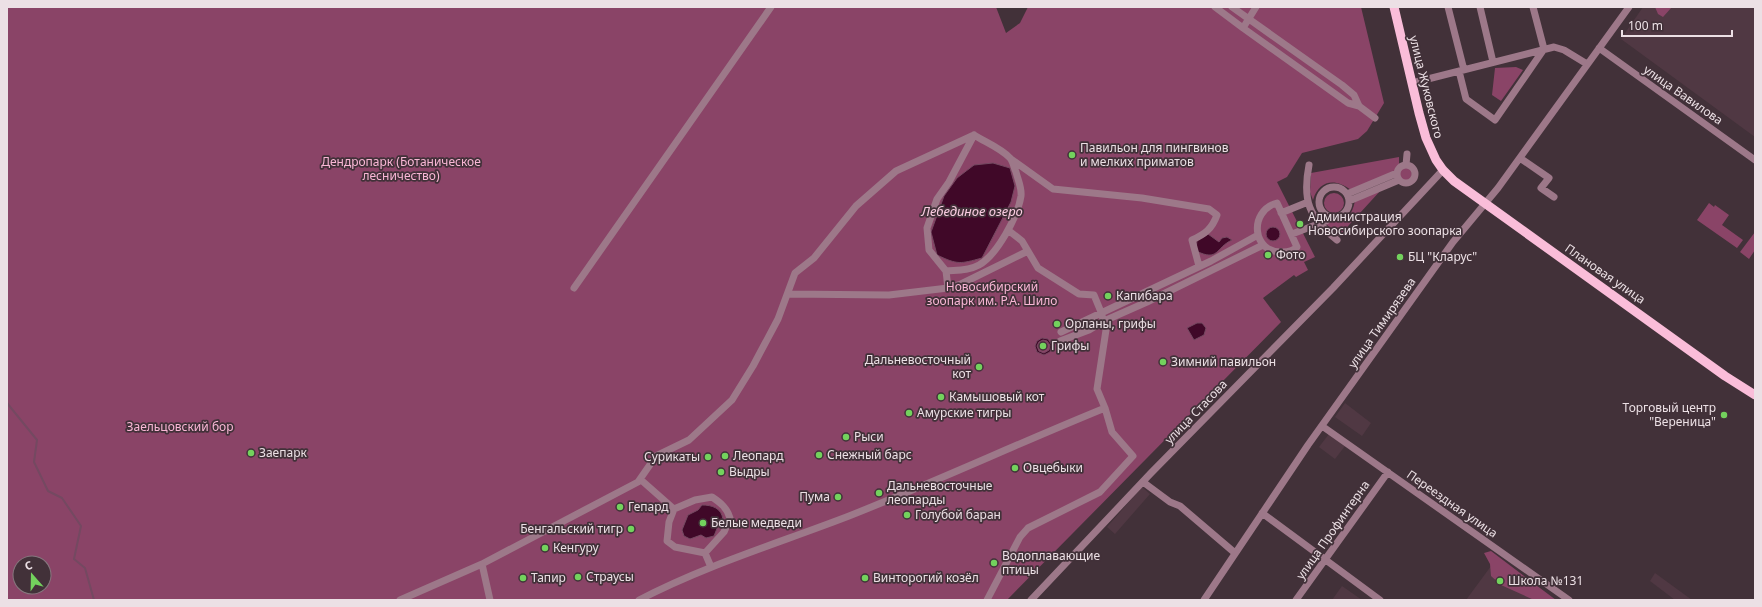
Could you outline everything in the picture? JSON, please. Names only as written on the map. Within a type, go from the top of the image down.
[{"type":"main road","name":"улица Жуковского","points":[[1394,7],[1428,144],[1443,170]]},
{"type":"main road","name":"Плановая улица","points":[[1443,170],[1454,181],[1725,376],[1755,395]]},
{"type":"street","points":[[574,288],[771,7]]},
{"type":"street","points":[[1215,7],[1348,103],[1360,106]]},
{"type":"street","points":[[1232,7],[1342,85],[1354,96],[1360,106],[1375,118]]},
{"type":"street","points":[[1243,28],[1256,7]]},
{"type":"street","points":[[1448,7],[1466,99],[1495,120],[1544,49],[1533,7]]},
{"type":"street","points":[[1480,7],[1493,62]]},
{"type":"street","name":"улица Тимирязева","points":[[1204,600],[1322,426],[1453,242],[1486,204],[1629,7]]},
{"type":"street","points":[[1412,83],[1554,47],[1564,50],[1587,64]]},
{"type":"street","name":"улица Вавилова","points":[[1599,48],[1755,160]]},
{"type":"street","points":[[974,135],[1054,189],[1142,198],[1209,209],[1217,215],[1213,226],[1203,235],[1192,240],[1198,266]]},
{"type":"street","points":[[948,288],[946,271],[929,250],[927,228],[937,198],[949,182],[974,135]]},
{"type":"street","points":[[400,600],[482,564],[638,482],[656,456],[689,440],[732,400],[753,366],[778,319],[795,273],[814,258],[856,206],[896,171],[974,135]]},
{"type":"street","points":[[1406,165],[1407,154]]},
{"type":"street","points":[[1520,158],[1549,178],[1541,188],[1554,196]]},
{"type":"street","points":[[946,271],[964,271],[979,265],[1001,242],[1008,230],[1017,210],[1021,195],[1020,183],[1011,159]]},
{"type":"street","points":[[1309,165],[1305,183],[1311,212],[1337,240]]},
{"type":"street","points":[[1406,165],[1414,169],[1418,179],[1407,184],[1398,177],[1401,166],[1406,165]]},
{"type":"street","name":"улица Стасова","points":[[1031,600],[1143,482],[1333,288],[1443,170]]},
{"type":"street","points":[[1348,198],[1398,177]]},
{"type":"street","points":[[1329,188],[1339,188],[1348,198],[1348,208],[1345,212],[1336,217],[1327,216],[1320,209],[1319,199],[1324,190],[1329,188]]},
{"type":"street","points":[[1284,211],[1299,204],[1308,202]]},
{"type":"street","points":[[1277,203],[1284,211],[1295,233],[1297,247],[1290,251],[1281,252],[1271,250],[1264,245],[1258,235],[1256,227],[1259,217],[1264,210],[1277,203]]},
{"type":"street","points":[[1311,212],[1320,209]]},
{"type":"street","points":[[1295,233],[1322,223]]},
{"type":"street","points":[[987,600],[1020,537],[1028,528],[1100,492],[1133,456],[1112,432],[1105,408],[1097,389],[1106,330],[1094,295],[1079,294],[1038,268],[1022,240],[1008,230]]},
{"type":"street","points":[[1061,332],[1198,266],[1258,235]]},
{"type":"street","points":[[1060,341],[1089,330],[1104,321],[1190,282],[1264,245]]},
{"type":"street","points":[[788,294],[889,295],[948,288],[967,281],[1028,252]]},
{"type":"street","points":[[639,600],[711,567],[854,514],[1018,443],[1105,408]]},
{"type":"street","name":"Переездная улица","points":[[1322,426],[1569,600]]},
{"type":"street","name":"улица Профинтерна","points":[[1296,600],[1388,472]]},
{"type":"street","points":[[640,479],[674,509]]},
{"type":"street","points":[[1143,482],[1170,502],[1180,506],[1235,553]]},
{"type":"street","points":[[712,498],[728,510],[730,518],[724,532],[704,553],[675,547],[667,541],[669,522],[674,509],[695,500],[712,498]]},
{"type":"street","points":[[1262,513],[1380,600]]},
{"type":"street","points":[[704,553],[711,567]]},
{"type":"street","points":[[482,564],[490,600]]},
{"type":"shaded area","points":[[1643,7],[1755,7],[1755,137],[1621,39]]},
{"type":"shaded area","points":[[1345,403],[1371,423],[1362,436],[1335,417]]},
{"type":"shaded area","points":[[1329,434],[1345,446],[1335,459],[1319,447]]},
{"type":"shaded area","points":[[1142,487],[1150,494],[1115,534],[1107,527]]},
{"type":"shaded area","name":"Школа №131","points":[[1494,562],[1547,600],[1466,600]]},
{"type":"shaded area","points":[[1655,573],[1692,600],[1675,600],[1650,581]]},
{"type":"shaded area","points":[[1342,586],[1362,600],[1332,600]]},
{"type":"green space","points":[[7,7],[996,7],[1006,33],[1020,23],[1028,7],[1361,7],[1384,103],[1367,131],[1358,139],[1302,153],[1287,177],[1277,182],[1315,257],[1304,262],[1308,270],[1296,277],[1294,275],[1263,298],[1281,322],[1007,600],[7,600]]},
{"type":"green space","points":[[1655,7],[1672,7],[1663,17],[1658,14]]},
{"type":"green space","points":[[1516,67],[1523,70],[1501,101],[1492,95],[1495,68]]},
{"type":"green space","points":[[1399,157],[1399,166],[1393,172],[1351,190],[1339,184],[1328,183],[1319,188],[1313,200],[1310,192],[1311,173]]},
{"type":"green space","points":[[1405,167],[1410,169],[1412,174],[1410,179],[1405,181],[1400,179],[1398,174],[1400,169]]},
{"type":"green space","points":[[1381,190],[1339,236],[1326,224],[1326,221],[1338,222],[1346,219],[1351,212],[1355,201]]},
{"type":"green space","points":[[1334,193],[1341,196],[1344,203],[1341,210],[1334,213],[1327,210],[1324,203],[1327,196]]},
{"type":"green space","points":[[1709,203],[1714,207],[1715,205],[1729,215],[1722,225],[1743,240],[1737,248],[1697,220]]},
{"type":"green space","points":[[1755,232],[1755,250],[1749,259],[1740,252]]},
{"type":"green space","points":[[1491,551],[1556,600],[1534,600],[1501,585],[1491,576],[1490,564],[1484,553]]},
{"type":"water","name":"Лебединое озеро","points":[[993,163],[1010,168],[1015,186],[1011,202],[982,258],[964,262],[955,262],[937,255],[931,232],[944,196],[957,178],[974,165]]},
{"type":"water","points":[[1273,227],[1278,229],[1280,234],[1278,239],[1273,241],[1268,239],[1266,234],[1268,229]]},
{"type":"water","points":[[1208,234],[1219,242],[1222,238],[1227,237],[1232,240],[1213,254],[1203,254],[1196,251],[1197,240]]},
{"type":"water","points":[[1197,323],[1202,323],[1206,328],[1204,335],[1194,340],[1187,328]]},
{"type":"water","points":[[1042,338],[1048,339],[1052,345],[1050,352],[1044,355],[1037,352],[1035,346],[1037,341]],"holes":[[[1043,340],[1047,341],[1050,345],[1049,350],[1044,353],[1039,351],[1037,346],[1039,342]]]},
{"type":"water","name":"Белые медведи","points":[[702,505],[719,510],[723,520],[718,526],[714,536],[706,538],[701,535],[690,539],[684,536],[682,530],[688,515],[698,510]]},
{"type":"waterway","points":[[7,403],[37,440],[34,462],[48,491],[62,498],[81,526],[74,559],[85,568],[94,600]]},
{"type":"place","name":"Павильон для пингвинов и мелких приматов","points":[[1072,155]]},
{"type":"place","name":"Администрация Новосибирского зоопарка","points":[[1300,224]]},
{"type":"place","name":"Фото","points":[[1268,255]]},
{"type":"place","name":"БЦ \"Кларус\"","points":[[1400,257]]},
{"type":"place","name":"Капибара","points":[[1108,296]]},
{"type":"place","name":"Орланы, грифы","points":[[1057,324]]},
{"type":"place","name":"Грифы","points":[[1043,346]]},
{"type":"place","name":"Зимний павильон","points":[[1163,362]]},
{"type":"place","name":"Дальневосточный кот","points":[[979,367]]},
{"type":"place","name":"Камышовый кот","points":[[941,397]]},
{"type":"place","name":"Амурские тигры","points":[[909,413]]},
{"type":"place","name":"Торговый центр \"Вереница\"","points":[[1724,415]]},
{"type":"place","name":"Рыси","points":[[846,437]]},
{"type":"place","name":"Заепарк","points":[[251,453]]},
{"type":"place","name":"Снежный барс","points":[[819,455]]},
{"type":"place","name":"Леопард","points":[[725,456]]},
{"type":"place","name":"Сурикаты","points":[[708,457]]},
{"type":"place","name":"Овцебыки","points":[[1015,468]]},
{"type":"place","name":"Выдры","points":[[721,472]]},
{"type":"place","name":"Дальневосточные леопарды","points":[[879,493]]},
{"type":"place","name":"Пума","points":[[838,497]]},
{"type":"place","name":"Гепард","points":[[620,507]]},
{"type":"place","name":"Голубой баран","points":[[907,515]]},
{"type":"place","name":"Белые медведи","points":[[703,523]]},
{"type":"place","name":"Бенгальский тигр","points":[[631,529]]},
{"type":"place","name":"Кенгуру","points":[[545,548]]},
{"type":"place","name":"Водоплавающие птицы","points":[[994,563]]},
{"type":"place","name":"Страусы","points":[[578,577]]},
{"type":"place","name":"Тапир","points":[[523,578]]},
{"type":"place","name":"Винторогий козёл","points":[[865,578]]},
{"type":"place","name":"Школа №131","points":[[1500,581]]},
{"type":"park label","name":"Дендропарк (Ботаническое лесничество)","points":[[401,169]]},
{"type":"park label","name":"Новосибирский зоопарк им. Р.А. Шило","points":[[992,294]]},
{"type":"park label","name":"Заельцовский бор","points":[[180,427]]}]
